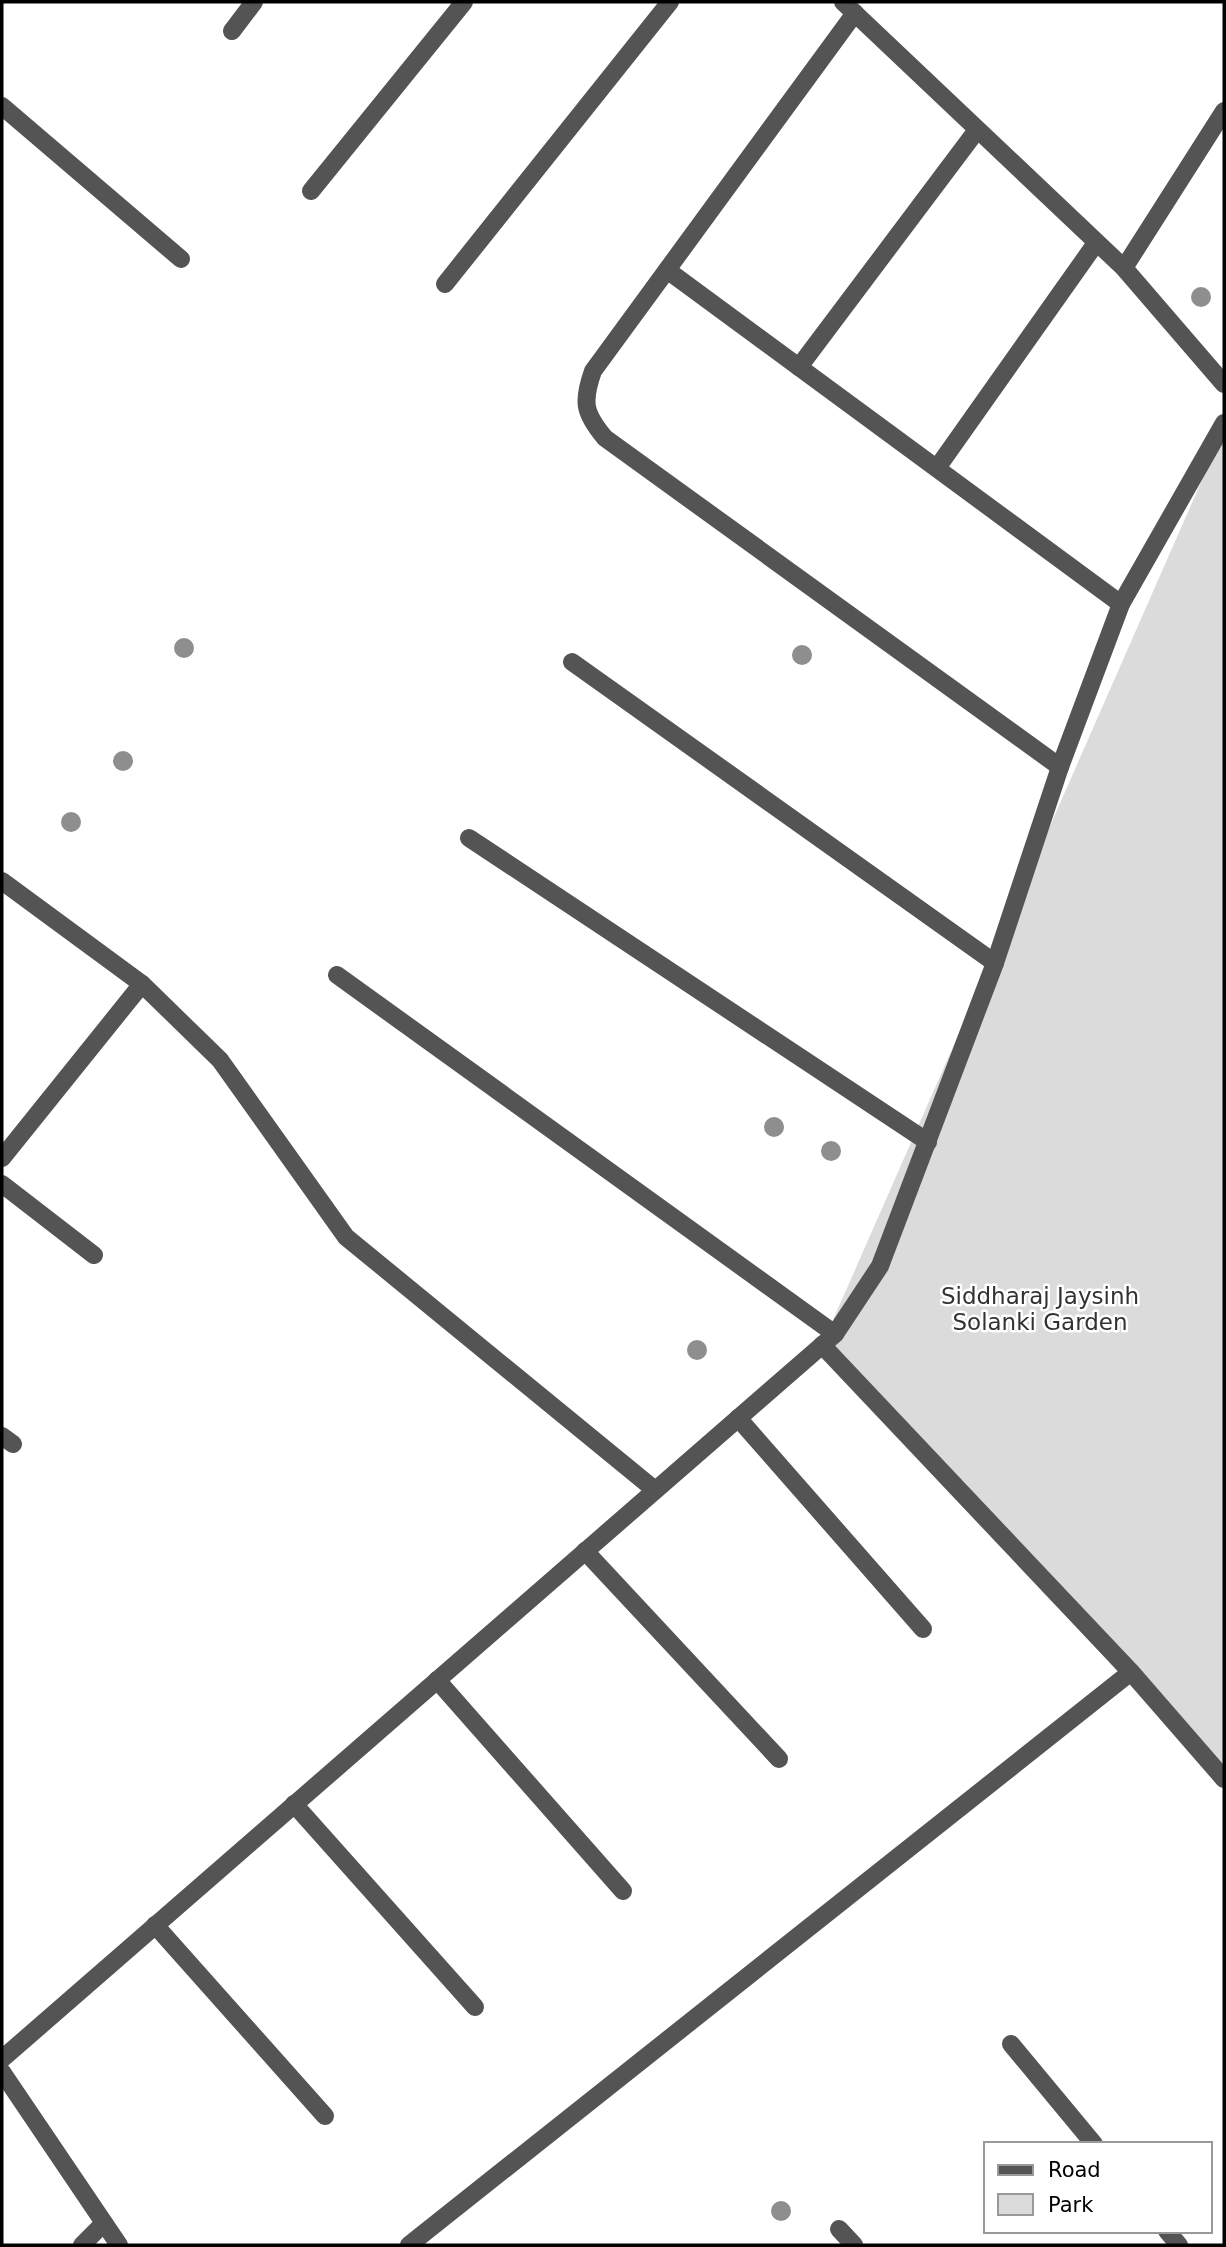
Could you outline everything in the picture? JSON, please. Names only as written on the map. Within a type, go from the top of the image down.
[{"type":"street","points":[[232,31],[254,2]]},
{"type":"street","points":[[311,191],[464,2]]},
{"type":"street","points":[[445,284],[670,2]]},
{"type":"street","points":[[1060,767],[606,438],[587,412],[586,391],[593,371],[667,270],[849,8],[1124,268],[1224,384]]},
{"type":"street","points":[[2,106],[181,259]]},
{"type":"street","points":[[1124,268],[1224,111]]},
{"type":"street","points":[[799,367],[977,130]]},
{"type":"street","points":[[937,468],[1096,243]]},
{"type":"street","points":[[667,270],[1121,604]]},
{"type":"street","points":[[2,2059],[829,1339],[880,1266],[995,963],[1060,767],[1121,604],[1224,423]]},
{"type":"street","points":[[572,663],[995,963]]},
{"type":"street","points":[[469,838],[928,1142]]},
{"type":"street","points":[[4,889],[142,984],[220,1060],[346,1237],[655,1490]]},
{"type":"street","points":[[337,975],[829,1339],[1131,1672],[1224,1779]]},
{"type":"street","points":[[2,1158],[142,984]]},
{"type":"street","points":[[2,1184],[94,1255]]},
{"type":"street","points":[[738,1418],[923,1629]]},
{"type":"street","points":[[585,1551],[779,1759]]},
{"type":"street","points":[[409,2245],[1131,1672]]},
{"type":"street","points":[[437,1680],[623,1891]]},
{"type":"street","points":[[294,1804],[475,2007]]},
{"type":"street","points":[[155,1925],[325,2116]]},
{"type":"street","points":[[1011,2044],[1092,2142]]},
{"type":"street","points":[[2,2073],[119,2245]]},
{"type":"street","points":[[82,2245],[104,2223]]},
{"type":"street","points":[[839,2229],[854,2245]]},
{"type":"green space","name":"Siddharaj Jaysinh Solanki Garden","points":[[1224,430],[1224,1789],[822,1345]]}]
